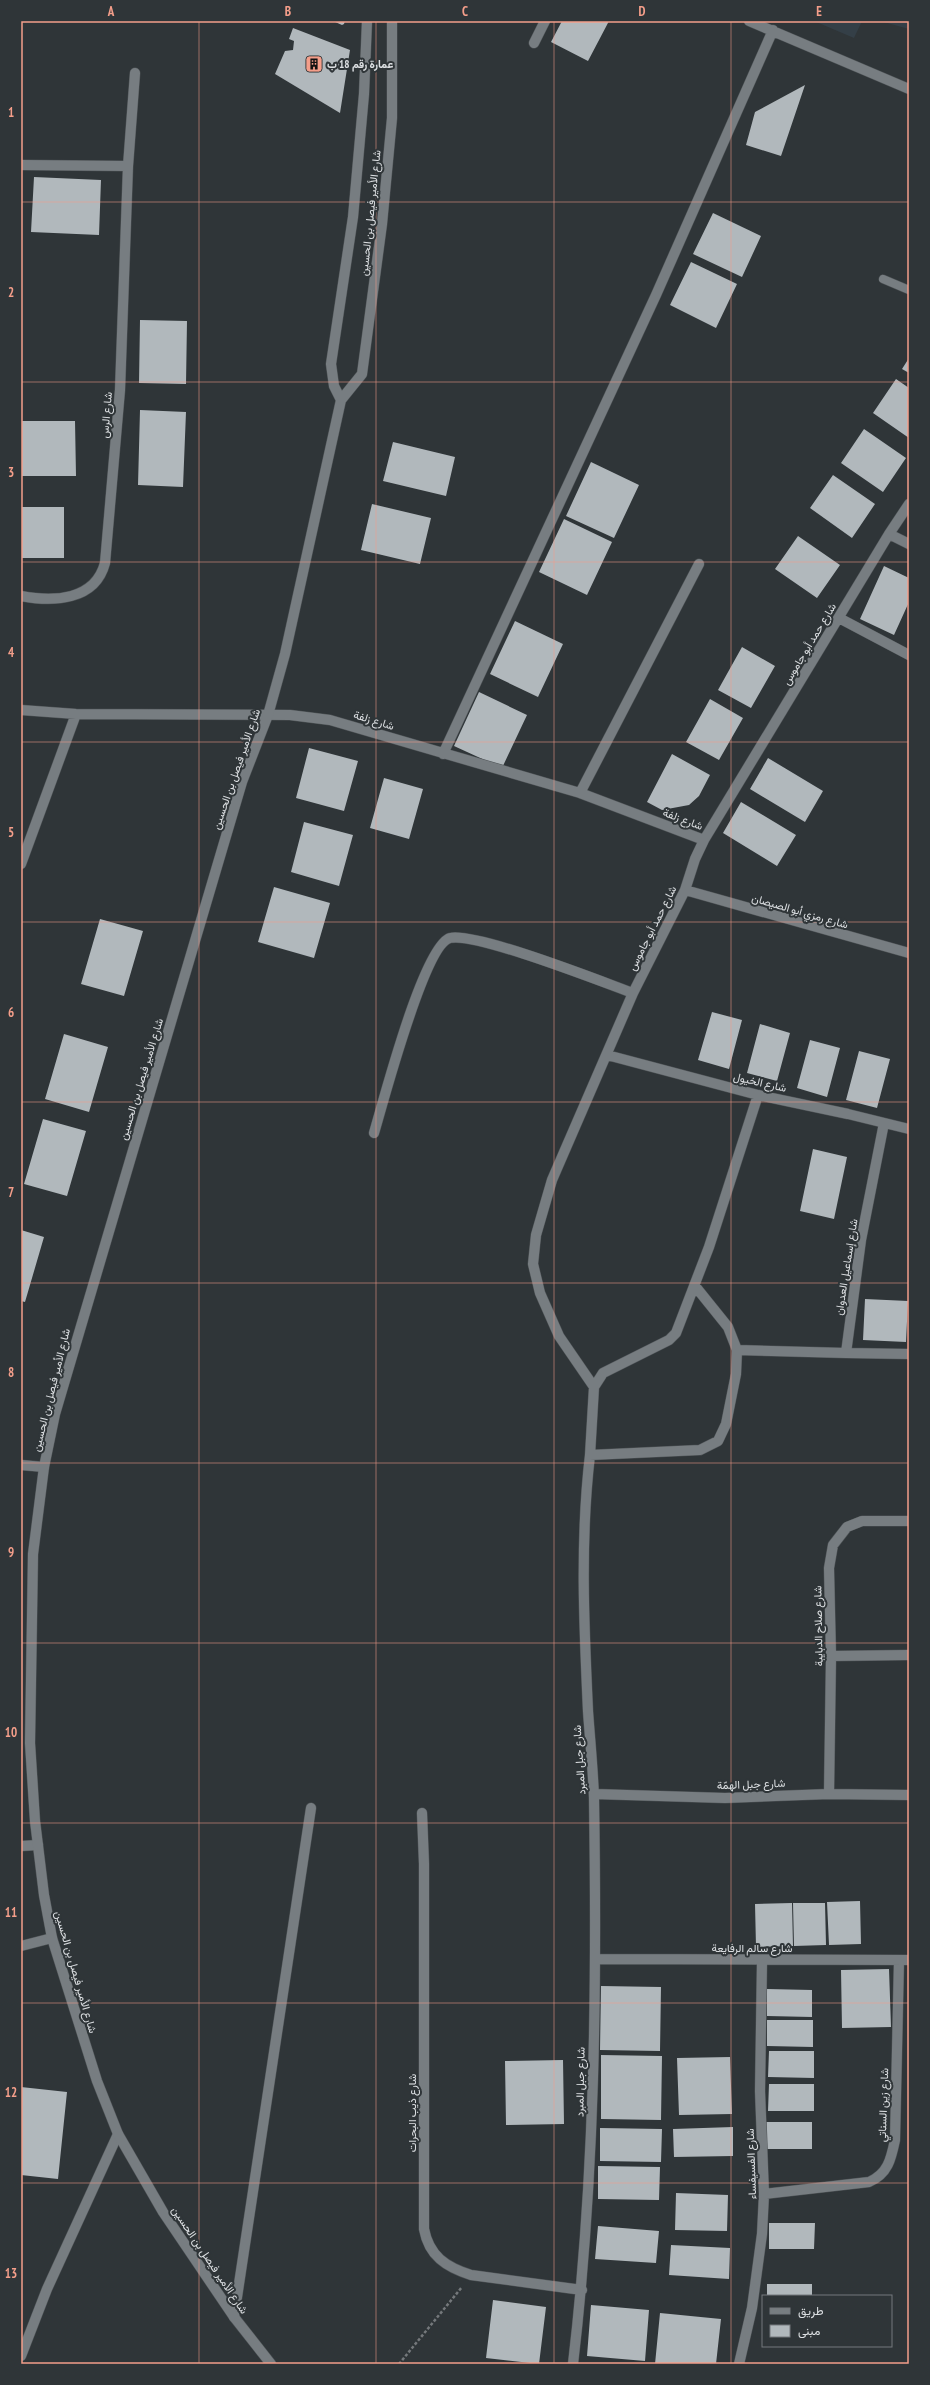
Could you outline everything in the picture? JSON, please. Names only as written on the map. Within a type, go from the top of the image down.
[{"type":"street","name":"شارع الأمير فيصل بن الحسين","points":[[341,400],[334,386],[331,364],[353,209],[364,94],[367,21]]},
{"type":"street","name":"شارع الأمير فيصل بن الحسين","points":[[271,2364],[234,2317],[186,2248],[118,2134],[83,2040],[52,1938],[44,1895],[38,1845],[30,1743],[31,1621],[36,1526],[44,1467],[70,1358],[242,782],[268,715],[285,654],[341,400],[362,374],[382,224],[392,118],[392,21]]},
{"type":"street","points":[[534,43],[545,21]]},
{"type":"street","points":[[749,21],[909,89]]},
{"type":"street","points":[[444,754],[656,295],[773,30]]},
{"type":"street","name":"شارع الرس","points":[[21,596],[54,599],[76,596],[97,579],[105,563],[120,390],[128,166],[135,73]]},
{"type":"street","points":[[21,165],[128,166]]},
{"type":"street","name":"شارع حمد أبو جاموس","points":[[594,1387],[558,1336],[540,1293],[533,1264],[536,1235],[552,1180],[633,992],[685,890],[704,840],[889,534],[909,504]]},
{"type":"street","points":[[889,534],[909,544]]},
{"type":"street","points":[[580,793],[699,564]]},
{"type":"street","points":[[839,618],[909,655]]},
{"type":"street","name":"شارع زلفة","points":[[21,710],[76,714],[308,716],[330,720],[580,793],[704,840]]},
{"type":"street","points":[[21,864],[76,714]]},
{"type":"street","name":"شارع رمزي أبو الصيصان","points":[[685,890],[909,953]]},
{"type":"street","points":[[374,1133],[415,999],[440,943],[449,938],[474,938],[633,992]]},
{"type":"street","name":"شارع الخيول","points":[[607,1055],[758,1095],[909,1129]]},
{"type":"street","points":[[594,1387],[603,1373],[613,1366],[669,1340],[676,1333],[695,1286],[758,1095]]},
{"type":"street","name":"شارع إسماعيل العدوان","points":[[846,1353],[861,1240],[884,1123]]},
{"type":"street","points":[[590,1455],[700,1450],[718,1441],[728,1417],[736,1374],[738,1350],[728,1328],[695,1286]]},
{"type":"street","points":[[738,1350],[909,1354]]},
{"type":"street","name":"شارع جبل المبرد","points":[[573,2364],[582,2290],[591,2145],[595,1960],[594,1794],[586,1666],[584,1543],[584,1519],[594,1387]]},
{"type":"street","points":[[21,1465],[44,1467]]},
{"type":"street","name":"شارع صلاح الدبايبة","points":[[829,1794],[831,1656],[829,1568],[833,1545],[847,1527],[862,1521],[909,1521]]},
{"type":"street","points":[[831,1656],[909,1655]]},
{"type":"street","name":"شارع جبل الهمّة","points":[[594,1794],[725,1798],[829,1794],[909,1795]]},
{"type":"street","points":[[234,2317],[311,1808]]},
{"type":"street","name":"شارع ذيب البحرات","points":[[422,1813],[424,1864],[424,2229],[426,2240],[440,2261],[455,2270],[471,2275],[582,2290]]},
{"type":"street","points":[[21,1846],[38,1845]]},
{"type":"street","points":[[21,1946],[52,1938]]},
{"type":"street","name":"شارع سالم الرفايعة","points":[[595,1960],[904,1960]]},
{"type":"street","name":"شارع زين السناتي","points":[[764,2194],[869,2182],[876,2179],[888,2167],[895,2140],[904,1960]]},
{"type":"street","name":"شارع الفسيفساء","points":[[739,2364],[747,2337],[758,2272],[764,2194],[760,2091],[762,1961]]},
{"type":"street","points":[[21,2356],[47,2289],[118,2134]]},
{"type":"lane","points":[[883,279],[909,290]]},
{"type":"path","points":[[399,2364],[471,2275]]},
{"type":"shaded area","points":[[814,21],[862,21],[854,38]]},
{"type":"shaded area","points":[[880,21],[909,21],[909,29]]},
{"type":"building","points":[[333,21],[345,21],[342,25]]},
{"type":"building","points":[[562,21],[609,21],[588,61],[551,42]]},
{"type":"building","name":"عمارة رقم 18 ب","points":[[293,28],[350,50],[340,113],[275,74],[285,51],[293,50],[294,41],[289,39]]},
{"type":"building","points":[[805,85],[781,156],[746,145],[755,112]]},
{"type":"building","points":[[34,177],[101,180],[99,235],[31,232]]},
{"type":"building","points":[[713,213],[761,236],[742,277],[693,254]]},
{"type":"building","points":[[691,262],[737,284],[716,328],[670,305]]},
{"type":"building","points":[[140,320],[187,321],[186,384],[139,383]]},
{"type":"building","points":[[909,358],[909,373],[902,369]]},
{"type":"building","points":[[896,379],[909,388],[909,438],[873,413]]},
{"type":"building","points":[[140,410],[186,412],[183,487],[138,485]]},
{"type":"building","points":[[21,421],[75,421],[76,476],[21,476]]},
{"type":"building","points":[[864,429],[906,458],[883,492],[841,463]]},
{"type":"building","points":[[393,442],[455,457],[446,496],[383,481]]},
{"type":"building","points":[[591,462],[639,485],[614,538],[566,516]]},
{"type":"building","points":[[833,475],[875,504],[852,538],[810,508]]},
{"type":"building","points":[[372,504],[431,518],[420,564],[361,550]]},
{"type":"building","points":[[21,507],[64,507],[64,558],[21,558]]},
{"type":"building","points":[[564,519],[612,542],[587,595],[539,572]]},
{"type":"building","points":[[798,536],[840,565],[817,598],[775,569]]},
{"type":"building","points":[[884,566],[909,578],[909,602],[894,635],[860,619]]},
{"type":"building","points":[[515,621],[563,644],[538,697],[490,674]]},
{"type":"building","points":[[742,647],[775,666],[751,708],[718,690]]},
{"type":"building","points":[[479,692],[527,715],[502,768],[454,746]]},
{"type":"building","points":[[710,699],[743,718],[719,760],[686,742]]},
{"type":"building","points":[[309,748],[358,761],[344,811],[296,798]]},
{"type":"building","points":[[672,754],[710,775],[699,796],[689,805],[662,810],[647,802]]},
{"type":"building","points":[[768,758],[823,791],[805,822],[750,789]]},
{"type":"building","points":[[384,778],[423,789],[409,839],[370,828]]},
{"type":"building","points":[[741,802],[796,835],[777,866],[723,833]]},
{"type":"building","points":[[304,822],[353,835],[339,886],[291,872]]},
{"type":"building","points":[[274,887],[330,903],[314,958],[258,942]]},
{"type":"building","points":[[100,919],[143,931],[124,996],[81,984]]},
{"type":"building","points":[[712,1012],[742,1020],[729,1069],[698,1060]]},
{"type":"building","points":[[760,1024],[790,1033],[777,1081],[747,1073]]},
{"type":"building","points":[[64,1034],[108,1047],[89,1112],[45,1099]]},
{"type":"building","points":[[810,1040],[840,1048],[827,1097],[797,1088]]},
{"type":"building","points":[[859,1051],[890,1059],[877,1108],[846,1100]]},
{"type":"building","points":[[43,1119],[86,1131],[67,1196],[24,1184]]},
{"type":"building","points":[[813,1149],[847,1157],[834,1219],[800,1211]]},
{"type":"building","points":[[21,1230],[44,1237],[25,1302],[21,1301]]},
{"type":"building","points":[[865,1299],[908,1301],[906,1342],[863,1340]]},
{"type":"building","points":[[860,1901],[861,1944],[829,1945],[827,1902]]},
{"type":"building","points":[[792,1903],[793,1946],[756,1947],[755,1904]]},
{"type":"building","points":[[793,1903],[825,1903],[826,1945],[794,1946]]},
{"type":"building","points":[[889,1969],[891,2027],[842,2028],[841,1970]]},
{"type":"building","points":[[601,1986],[661,1987],[660,2051],[600,2050]]},
{"type":"building","points":[[767,1989],[812,1990],[812,2017],[767,2016]]},
{"type":"building","points":[[767,2020],[813,2020],[813,2047],[767,2046]]},
{"type":"building","points":[[769,2051],[814,2051],[814,2078],[768,2077]]},
{"type":"building","points":[[601,2055],[662,2056],[661,2120],[601,2119]]},
{"type":"building","points":[[730,2057],[732,2114],[679,2115],[677,2058]]},
{"type":"building","points":[[563,2060],[564,2124],[506,2125],[505,2061]]},
{"type":"building","points":[[769,2084],[814,2084],[814,2111],[768,2111]]},
{"type":"building","points":[[21,2087],[67,2092],[58,2179],[21,2175]]},
{"type":"building","points":[[766,2122],[812,2122],[812,2149],[766,2149]]},
{"type":"building","points":[[733,2127],[733,2156],[674,2157],[673,2129]]},
{"type":"building","points":[[600,2128],[662,2129],[661,2162],[600,2161]]},
{"type":"building","points":[[598,2166],[660,2167],[659,2200],[598,2199]]},
{"type":"building","points":[[676,2193],[728,2195],[727,2231],[675,2230]]},
{"type":"building","points":[[769,2223],[815,2223],[814,2249],[769,2249]]},
{"type":"building","points":[[598,2226],[659,2231],[656,2263],[595,2259]]},
{"type":"building","points":[[671,2245],[730,2248],[729,2279],[669,2275]]},
{"type":"building","points":[[767,2284],[812,2284],[812,2295],[767,2295]]},
{"type":"building","points":[[493,2300],[546,2307],[539,2364],[486,2358]]},
{"type":"building","points":[[591,2305],[649,2310],[645,2361],[587,2356]]},
{"type":"building","points":[[660,2313],[721,2319],[716,2364],[655,2364]]},
{"type":"place","name":"عمارة رقم 18 ب","points":[[314,64]]}]
